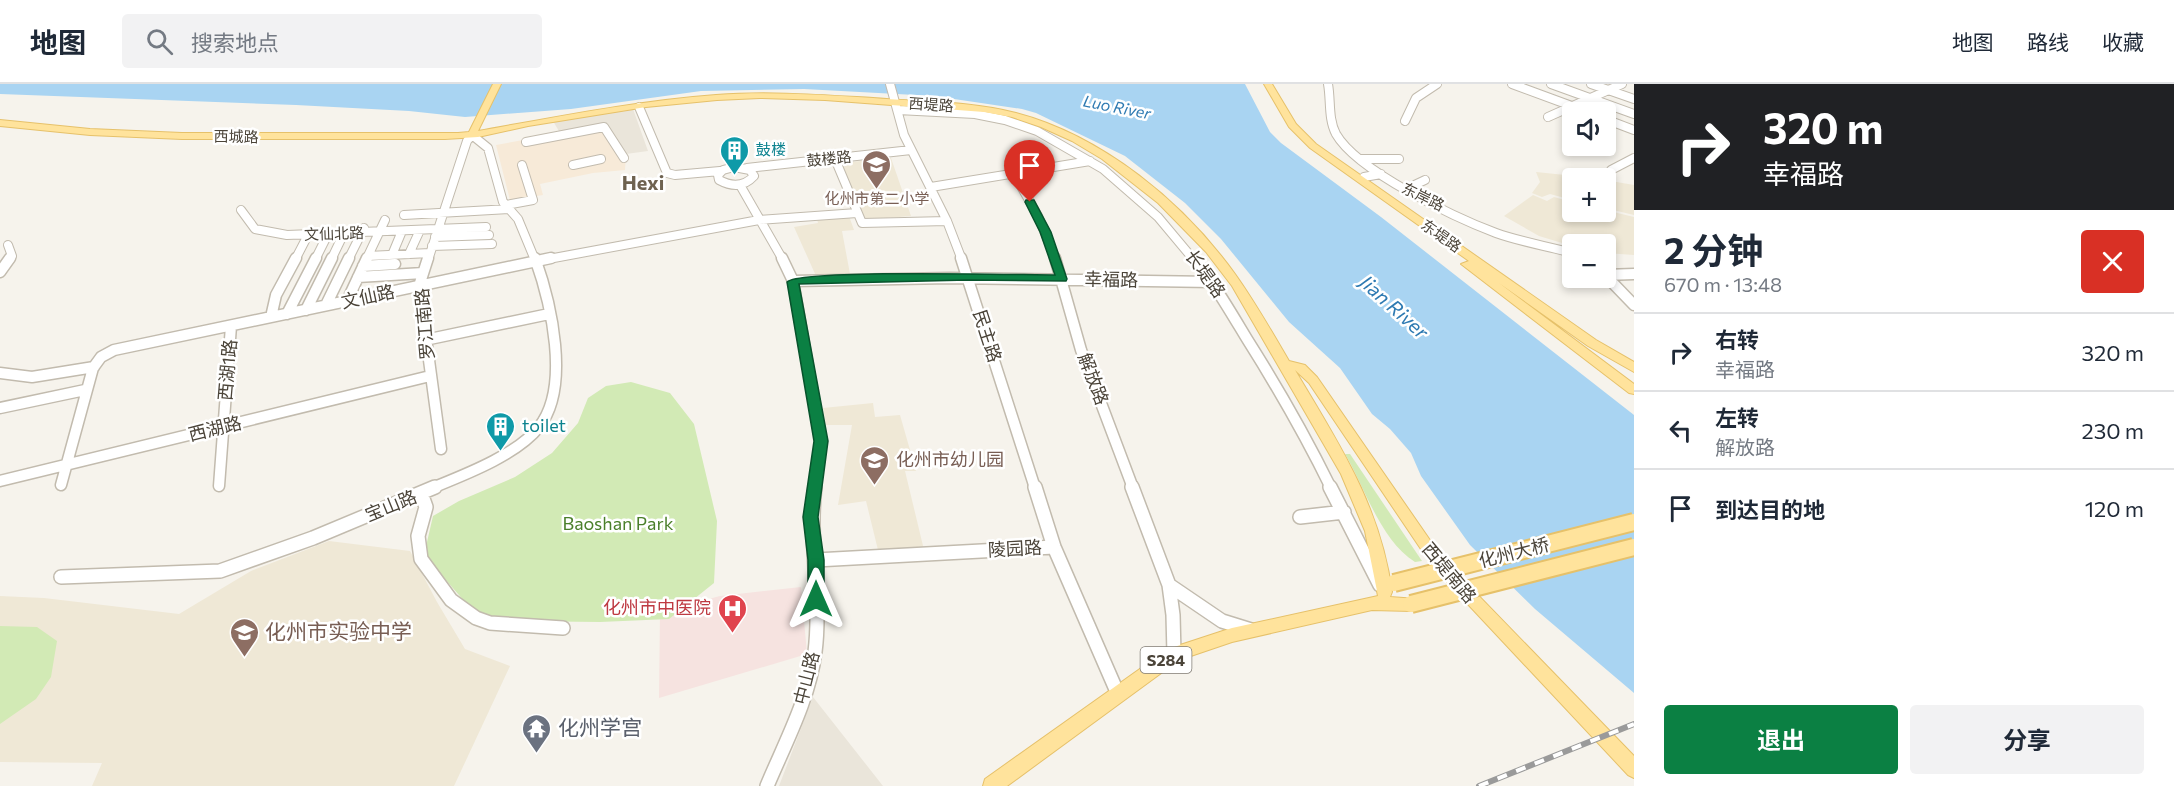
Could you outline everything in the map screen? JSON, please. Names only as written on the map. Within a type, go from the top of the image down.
[{"type":"main road","points":[[473,131],[497,84]]},
{"type":"main road","name":"东堤路","points":[[1268,84],[1292,125],[1307,141],[1421,222],[1469,266],[1592,343],[1634,366]]},
{"type":"main road","name":"东堤路","points":[[1274,84],[1294,119],[1308,136],[1556,321]]},
{"type":"main road","name":"西堤路","points":[[473,131],[639,107],[738,97],[808,97],[980,109],[1022,117],[1066,135],[1125,171],[1173,212],[1216,256],[1260,320],[1331,440],[1355,488],[1367,515],[1383,573],[1383,593]]},
{"type":"main road","name":"西城路","points":[[0,123],[95,132],[200,136],[473,131]]},
{"type":"main road","points":[[1556,321],[1634,382]]},
{"type":"main road","points":[[1556,321],[1634,390]]},
{"type":"main road","name":"西堤南路","points":[[1285,365],[1300,367],[1313,380],[1424,543],[1453,580],[1634,769]]},
{"type":"main road","points":[[1619,371],[1634,366]]},
{"type":"main road","name":"化州大桥","points":[[1383,593],[1634,522]]},
{"type":"main road","name":"化州大桥","points":[[1383,593],[1411,604],[1634,547]]},
{"type":"main road","name":"S284","points":[[992,786],[1174,654],[1383,593]]},
{"type":"street","name":"民主路","points":[[890,84],[911,150],[947,220],[968,277],[1054,547]]},
{"type":"street","name":"东岸路","points":[[1328,84],[1331,97],[1331,120],[1335,134],[1346,147],[1381,174],[1406,189],[1497,233],[1562,250]]},
{"type":"street","points":[[1405,122],[1412,101],[1418,93],[1437,84]]},
{"type":"street","points":[[1512,84],[1562,103]]},
{"type":"street","points":[[1551,84],[1634,114]]},
{"type":"street","points":[[1591,84],[1634,99]]},
{"type":"street","points":[[1580,102],[1622,84]]},
{"type":"street","name":"长堤路","points":[[895,103],[1005,120],[1045,135],[1113,176],[1158,217],[1213,282],[1295,417],[1383,593]]},
{"type":"street","name":"鼓楼路","points":[[639,107],[667,173],[675,175],[720,171],[731,167],[747,168],[911,150]]},
{"type":"street","points":[[1548,117],[1562,110]]},
{"type":"street","points":[[1616,123],[1634,130]]},
{"type":"street","points":[[526,142],[604,128],[624,158]]},
{"type":"street","name":"宝山路","points":[[61,577],[220,571],[313,538],[484,465],[527,439],[544,421],[553,400],[557,369],[549,314],[536,261],[518,219],[507,207],[488,148],[473,131]]},
{"type":"street","name":"罗江南路","points":[[441,449],[419,286],[467,141],[473,131]]},
{"type":"street","points":[[1615,168],[1634,158]]},
{"type":"street","points":[[573,165],[601,159]]},
{"type":"street","points":[[835,159],[862,223],[947,220]]},
{"type":"street","points":[[1360,159],[1399,159]]},
{"type":"street","points":[[931,187],[1090,161]]},
{"type":"street","points":[[404,215],[443,214],[507,207],[533,200],[522,165]]},
{"type":"street","points":[[720,171],[717,177],[720,182],[740,185],[749,182],[754,176],[747,168]]},
{"type":"street","name":"解放路","points":[[1014,174],[1045,232],[1062,279],[1081,350],[1169,585],[1173,615],[1174,654]]},
{"type":"street","points":[[1364,177],[1381,174]]},
{"type":"street","points":[[1406,189],[1425,180]]},
{"type":"street","name":"中山路","points":[[740,185],[774,242],[793,282],[821,441],[811,517],[816,560],[815,652],[802,702],[767,786]]},
{"type":"street","name":"文仙北路","points":[[241,210],[255,229],[271,233],[308,235],[344,233],[364,229],[379,232],[420,230],[436,233],[489,235],[431,250]]},
{"type":"street","name":"文仙路","points":[[94,366],[101,357],[114,350],[536,261],[759,220],[857,213]]},
{"type":"street","points":[[347,301],[385,220]]},
{"type":"street","points":[[326,305],[364,229]]},
{"type":"street","points":[[390,275],[399,257],[420,230]]},
{"type":"street","points":[[399,257],[402,231]]},
{"type":"street","points":[[306,310],[344,233]]},
{"type":"street","points":[[287,314],[328,234]]},
{"type":"street","points":[[271,317],[276,295],[308,235]]},
{"type":"street","points":[[0,272],[12,256],[8,245]]},
{"type":"street","points":[[363,266],[431,250]]},
{"type":"street","points":[[368,256],[399,257]]},
{"type":"street","points":[[358,277],[423,273]]},
{"type":"street","points":[[1616,275],[1634,274]]},
{"type":"street","name":"幸福路","points":[[793,282],[829,279],[968,277],[1213,282]]},
{"type":"street","points":[[1616,286],[1634,305]]},
{"type":"street","points":[[425,340],[549,314]]},
{"type":"street","name":"西湖1路","points":[[219,486],[231,326]]},
{"type":"street","points":[[0,373],[32,377],[94,366]]},
{"type":"street","points":[[61,485],[85,390],[94,366]]},
{"type":"street","name":"西湖路","points":[[0,481],[430,376]]},
{"type":"street","points":[[0,408],[85,390]]},
{"type":"street","points":[[421,493],[426,507],[418,536],[421,559],[451,600],[476,618],[490,623],[563,628]]},
{"type":"street","points":[[1300,517],[1344,512]]},
{"type":"street","name":"陵园路","points":[[816,560],[1054,547],[1118,694]]},
{"type":"street","points":[[1169,585],[1222,621],[1251,630]]},
{"type":"shaded area","points":[[633,109],[648,151],[626,154],[560,133],[553,121]]},
{"type":"shaded area","points":[[606,125],[626,154],[625,170],[593,173],[540,184],[543,195],[510,200],[496,145]]},
{"type":"shaded area","name":"化州市第二小学","points":[[891,158],[911,216],[864,220],[841,163]]},
{"type":"shaded area","points":[[1536,172],[1562,175],[1562,197],[1550,194],[1542,197],[1532,193],[1540,182]]},
{"type":"shaded area","points":[[1616,182],[1634,185],[1634,215],[1616,211]]},
{"type":"shaded area","points":[[1533,195],[1547,201],[1554,197],[1562,199],[1562,222],[1616,222],[1616,213],[1634,217],[1634,255],[1616,254],[1616,234],[1562,234],[1562,243],[1539,236],[1504,216]]},
{"type":"shaded area","name":"化州市第二小学","points":[[849,216],[854,230],[842,231],[850,274],[816,276],[794,227],[818,223],[817,219]]},
{"type":"shaded area","name":"化州市幼儿园","points":[[873,403],[875,417],[900,415],[916,471],[905,471],[924,550],[878,550],[866,501],[838,505],[852,425],[826,425],[823,408]]},
{"type":"shaded area","name":"化州市实验中学","points":[[329,541],[410,551],[465,649],[510,666],[454,786],[92,786],[102,763],[0,762],[0,596],[44,598],[179,614],[251,571]]},
{"type":"shaded area","name":"化州市中医院","points":[[801,587],[807,654],[659,698],[660,612],[720,596]]},
{"type":"shaded area","points":[[813,697],[883,786],[779,786]]},
{"type":"green space","name":"Baoshan Park","points":[[631,382],[670,393],[694,424],[717,521],[714,583],[669,619],[600,622],[496,621],[472,610],[424,555],[433,516],[459,501],[515,477],[552,453],[578,423],[588,398],[606,386]]},
{"type":"green space","points":[[1345,454],[1350,454],[1422,561],[1415,562],[1403,553],[1383,528]]},
{"type":"green space","points":[[0,626],[37,627],[57,641],[51,677],[36,699],[0,724]]},
{"type":"water","points":[[0,84],[1245,84],[1270,132],[1281,143],[1381,217],[1634,415],[1634,693],[1535,609],[1470,545],[1421,476],[1411,453],[1390,429],[1372,414],[1340,368],[1289,322],[1221,239],[1185,203],[1125,156],[1036,113],[934,96],[804,89],[701,91],[571,109],[465,117],[409,111],[296,105],[0,94]]},
{"type":"railway","points":[[1479,786],[1634,724]]},
{"type":"place","name":"鼓楼","points":[[735,176]]},
{"type":"place","name":"化州市第二小学","points":[[877,190]]},
{"type":"place","name":"toilet","points":[[501,452]]},
{"type":"place","name":"化州市幼儿园","points":[[875,486]]},
{"type":"place","name":"化州市中医院","points":[[732,634]]},
{"type":"place","name":"化州市实验中学","points":[[244,658]]},
{"type":"place","name":"化州学宫","points":[[537,754]]},
{"type":"district","name":"Hexi","points":[[643,183]]},
{"type":"route","points":[[816,599],[816,560],[811,517],[821,441],[793,282],[829,279],[968,277],[1062,279],[1045,232],[1030,202]]},
{"type":"water label","name":"Luo River","points":[[1117,107]]},
{"type":"water label","name":"Jian River","points":[[1394,307]]}]
